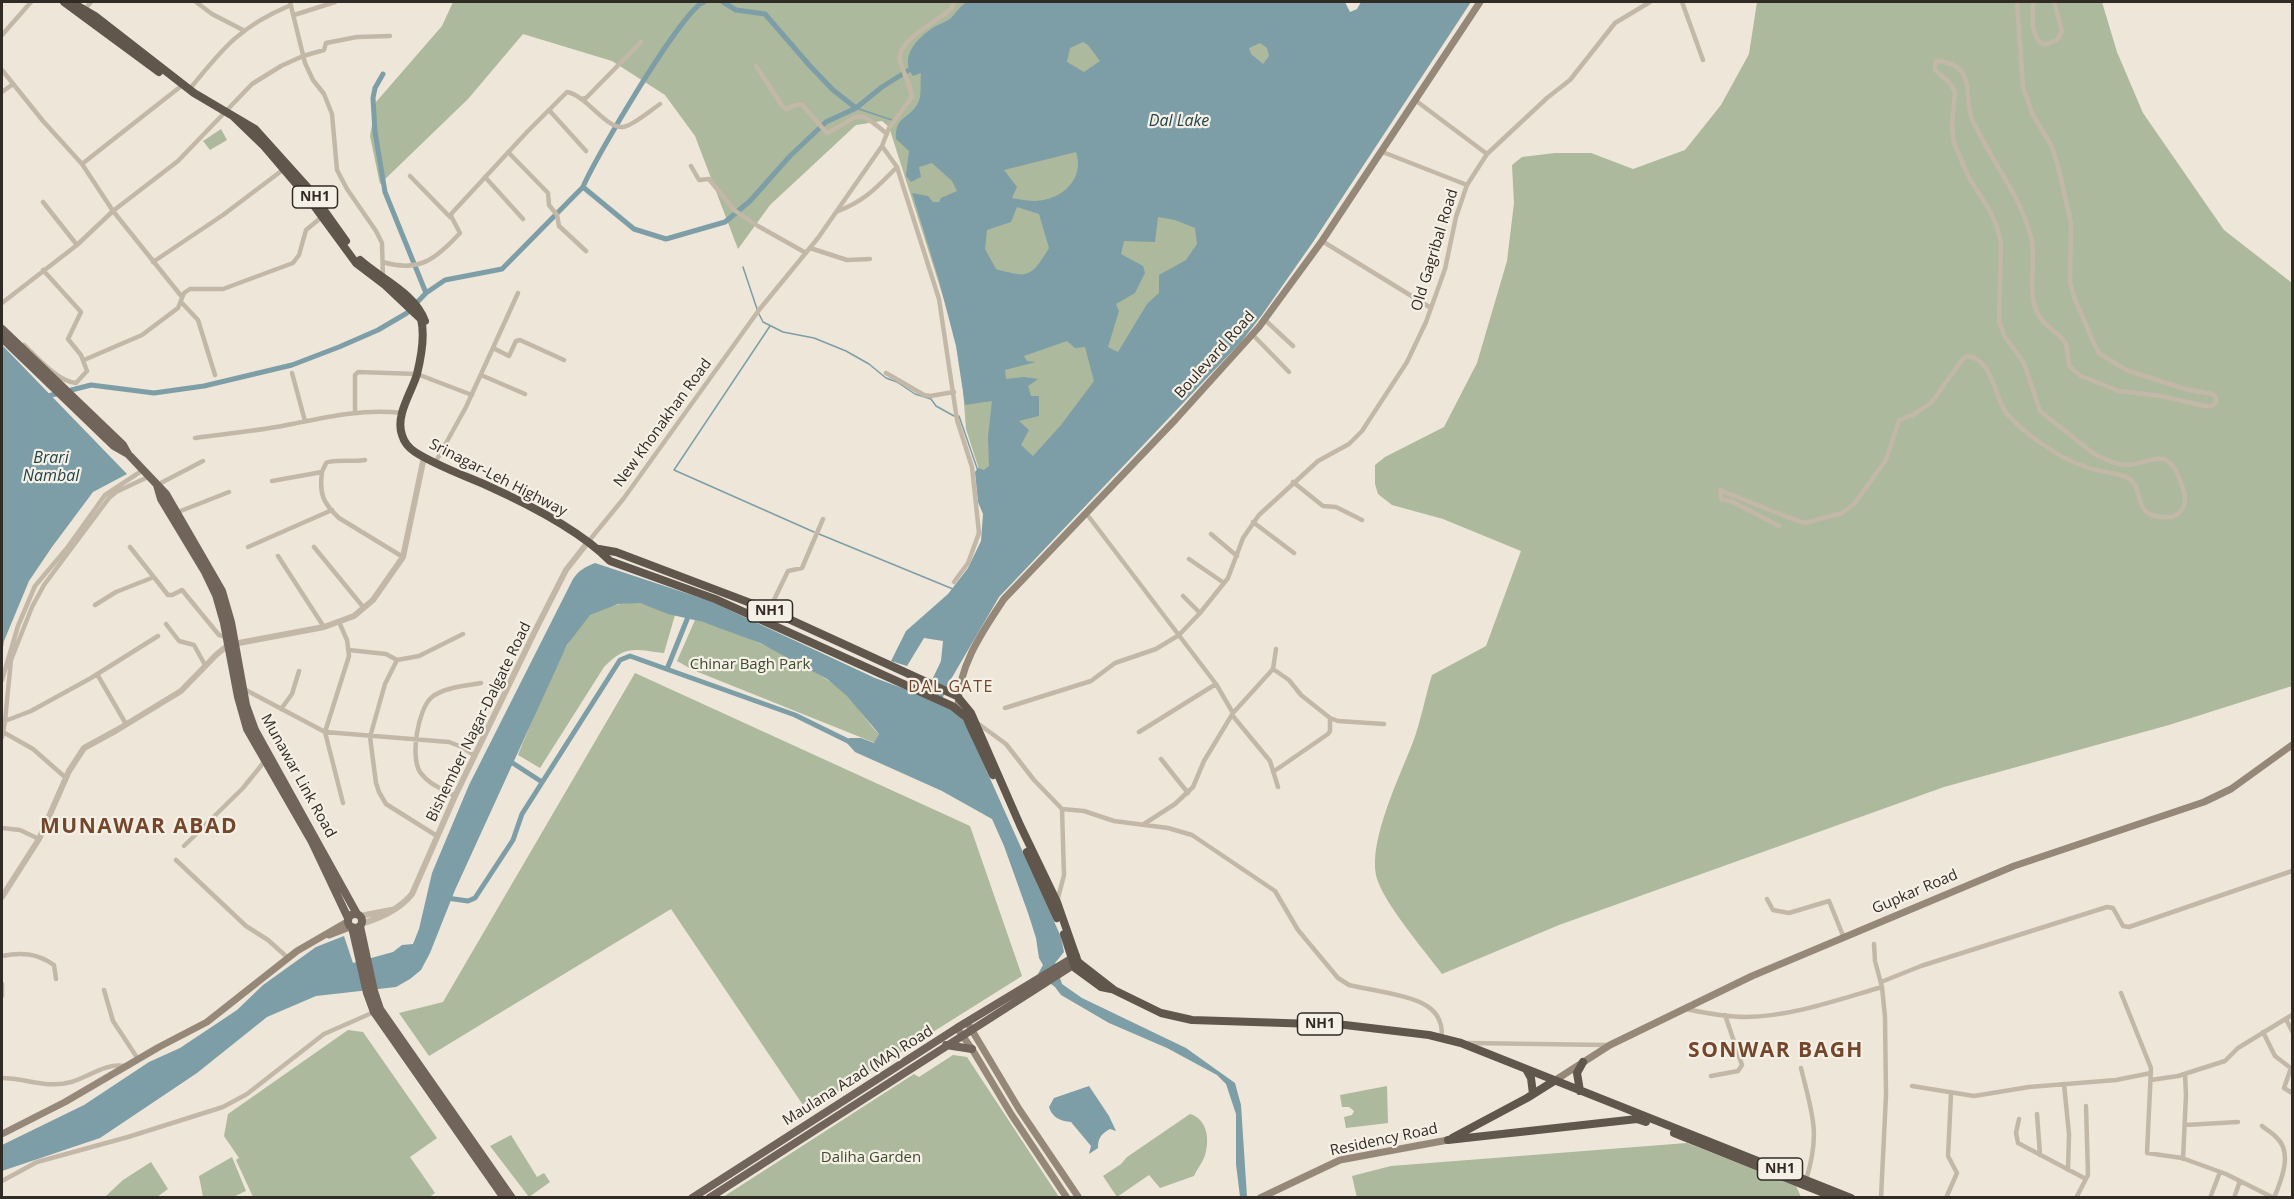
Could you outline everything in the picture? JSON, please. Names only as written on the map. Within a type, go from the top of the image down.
[{"type":"highway","name":"NH1","points":[[64,2],[188,90],[255,129],[269,142],[323,207],[357,257],[385,282]]},
{"type":"highway","name":"NH1","points":[[71,2],[85,9],[188,90]]},
{"type":"highway","name":"NH1","points":[[234,117],[284,169],[323,216],[356,263],[385,282]]},
{"type":"highway","name":"Srinagar-Leh Highway","points":[[385,282],[411,301],[426,329],[417,374],[402,413],[400,428],[409,447],[424,458],[500,492],[558,523],[599,549]]},
{"type":"highway","name":"NH1","points":[[599,549],[616,552],[769,610],[953,694],[969,709],[975,721],[1044,880],[1071,962],[1114,990],[1161,1013],[1192,1020],[1345,1025],[1429,1035],[1461,1043],[1641,1118],[1708,1140],[1851,1197]]},
{"type":"highway","name":"NH1","points":[[599,549],[610,561],[715,599],[958,709],[971,727],[1044,880],[1057,902],[1071,962]]},
{"type":"highway","points":[[831,651],[836,641]]},
{"type":"highway","points":[[1580,1091],[1577,1073],[1583,1062]]},
{"type":"highway","points":[[1526,1069],[1531,1078],[1533,1094]]},
{"type":"highway","points":[[1448,1140],[1554,1081]]},
{"type":"highway","points":[[1448,1140],[1641,1118]]},
{"type":"highway","name":"NH1","points":[[1655,1123],[1836,1197]]},
{"type":"main road","name":"Boulevard Road","points":[[958,709],[953,694],[986,627],[1004,599],[1176,419],[1265,320],[1322,241],[1480,2]]},
{"type":"main road","name":"Munawar Link Road","points":[[2,332],[147,472],[178,512],[222,591],[231,622],[230,642],[241,715],[264,762],[307,834],[354,922]]},
{"type":"main road","name":"Munawar Link Road","points":[[157,485],[161,499],[211,584],[230,642],[248,712],[262,744],[320,844],[354,922],[370,992],[377,1010]]},
{"type":"main road","name":"Gupkar Road","points":[[1554,1081],[1610,1045],[1752,976],[2014,866],[2204,802],[2231,789],[2292,745]]},
{"type":"main road","points":[[2,1134],[217,1015],[288,958],[321,937],[354,922]]},
{"type":"main road","name":"Maulana Azad (MA) Road","points":[[692,1197],[1071,962]]},
{"type":"main road","points":[[377,1010],[504,1197]]},
{"type":"main road","points":[[377,1010],[512,1197]]},
{"type":"main road","points":[[969,1026],[1019,1109],[1079,1197]]},
{"type":"main road","points":[[960,1031],[1011,1115],[1067,1197]]},
{"type":"main road","name":"Maulana Azad (MA) Road","points":[[709,1197],[946,1046],[960,1031]]},
{"type":"main road","points":[[946,1046],[972,1049]]},
{"type":"main road","points":[[1019,1109],[1022,1121],[1074,1197]]},
{"type":"main road","points":[[1011,1115],[1022,1121]]},
{"type":"main road","name":"Residency Road","points":[[1260,1197],[1340,1160],[1448,1140]]},
{"type":"street","points":[[2,35],[31,2]]},
{"type":"street","points":[[85,9],[92,2]]},
{"type":"street","points":[[196,2],[212,14],[243,30]]},
{"type":"street","points":[[294,15],[335,2]]},
{"type":"street","name":"New Khonakhan Road","points":[[588,542],[624,498],[759,310],[810,248],[882,146],[896,117],[912,97],[899,53],[907,41],[946,13],[954,2]]},
{"type":"street","name":"Old Gagribal Road","points":[[1005,708],[1091,681],[1115,663],[1156,650],[1179,635],[1200,613],[1224,583],[1243,538],[1253,522],[1318,461],[1348,444],[1362,431],[1407,362],[1445,269],[1456,217],[1467,185],[1487,154],[1547,98],[1570,80],[1615,23],[1650,2]]},
{"type":"street","points":[[1682,2],[1703,60]]},
{"type":"street","points":[[1779,526],[1731,501],[1721,499],[1720,490],[1805,523],[1842,513],[1854,504],[1886,460],[1899,420],[1925,409],[1967,356],[1976,358],[1989,374],[2005,412],[2025,432],[2073,462],[2130,480],[2136,488],[2143,510],[2151,515],[2172,517],[2182,508],[2185,495],[2175,468],[2170,462],[2154,457],[2128,465],[2104,459],[2094,454],[2040,411],[2024,363],[2008,344],[1999,322],[2001,243],[1990,211],[1968,176],[1954,143],[1952,126],[1955,92],[1949,82],[1935,70],[1936,61],[1950,64],[1961,71],[1964,76],[1971,116],[1983,143],[2026,220],[2032,240],[2033,299],[2036,312],[2043,322],[2066,343],[2069,366],[2081,376],[2119,391],[2161,396],[2205,406],[2212,406],[2216,402],[2216,397],[2212,394],[2185,389],[2115,364],[2099,352],[2092,339],[2070,282],[2071,223],[2060,170],[2052,147],[2032,113],[2023,87],[2017,2]]},
{"type":"street","points":[[2034,2],[2033,29],[2044,45],[2057,40],[2062,31],[2054,2]]},
{"type":"street","points":[[82,164],[188,90],[226,45],[243,30],[291,3],[303,56],[332,114],[336,161],[341,179],[382,243],[385,282]]},
{"type":"street","points":[[2,303],[77,244],[113,211],[178,161],[252,84],[303,56],[325,50],[327,42],[357,37],[390,36]]},
{"type":"street","points":[[581,99],[587,96],[641,42]]},
{"type":"street","points":[[756,66],[783,107],[786,109],[800,105],[826,132],[861,115],[888,131]]},
{"type":"street","points":[[2,70],[82,164],[113,211],[182,297],[182,303],[178,309],[138,337],[84,360]]},
{"type":"street","points":[[2,92],[13,84]]},
{"type":"street","points":[[452,219],[452,213],[567,92],[581,99],[618,126],[629,125],[660,104]]},
{"type":"street","points":[[1415,100],[1487,154]]},
{"type":"street","points":[[549,110],[586,151]]},
{"type":"street","points":[[882,146],[897,166],[939,299],[957,420],[972,467],[980,528],[978,540],[968,563],[954,582]]},
{"type":"street","points":[[1380,151],[1467,185]]},
{"type":"street","points":[[508,153],[548,193],[549,205],[554,210],[559,226],[586,251]]},
{"type":"street","points":[[691,166],[699,180],[709,179],[734,210],[806,253]]},
{"type":"street","points":[[836,212],[866,197],[897,166]]},
{"type":"street","points":[[153,262],[224,214],[284,169]]},
{"type":"street","points":[[383,262],[409,267],[417,265],[435,257],[460,233],[452,219],[410,176]]},
{"type":"street","points":[[485,177],[523,219]]},
{"type":"street","points":[[43,202],[77,244]]},
{"type":"street","points":[[182,297],[190,289],[223,290],[293,262],[299,255],[306,230],[323,216]]},
{"type":"street","points":[[1322,241],[1431,308]]},
{"type":"street","points":[[810,248],[847,260],[870,259]]},
{"type":"street","points":[[2,332],[7,330],[61,377],[73,383],[76,383],[87,371],[84,360],[68,339],[81,312],[43,270]]},
{"type":"street","points":[[435,463],[456,428],[518,293]]},
{"type":"street","points":[[182,303],[198,320],[215,375]]},
{"type":"street","points":[[1265,320],[1293,346]]},
{"type":"street","points":[[1253,335],[1289,372]]},
{"type":"street","points":[[493,348],[509,356],[516,341],[520,340],[564,360]]},
{"type":"street","points":[[355,412],[355,375],[358,372],[417,374],[472,395]]},
{"type":"street","points":[[292,373],[305,421]]},
{"type":"street","points":[[886,373],[924,395],[954,392]]},
{"type":"street","points":[[481,375],[525,394]]},
{"type":"street","points":[[195,438],[355,412],[402,413]]},
{"type":"street","points":[[2,897],[39,839],[66,778],[84,748],[181,691],[230,642],[324,627],[339,622],[364,608],[384,586],[403,557],[424,458]]},
{"type":"street","points":[[366,460],[329,462],[322,472],[321,493],[339,518],[403,557]]},
{"type":"street","points":[[157,485],[204,461]]},
{"type":"street","points":[[66,778],[33,749],[2,734],[9,670],[35,586],[67,548],[97,504],[112,489],[147,472]]},
{"type":"street","points":[[2,680],[8,653],[23,620],[44,585],[103,505],[116,492],[147,472]]},
{"type":"street","points":[[272,481],[322,472]]},
{"type":"street","points":[[1293,482],[1323,507],[1336,507],[1362,520]]},
{"type":"street","points":[[178,512],[229,492]]},
{"type":"street","points":[[248,547],[332,510]]},
{"type":"street","points":[[1086,513],[1216,684],[1233,714],[1270,761],[1278,787]]},
{"type":"street","points":[[769,610],[788,571],[802,568],[823,519]]},
{"type":"street","points":[[1253,522],[1294,553]]},
{"type":"street","points":[[1211,534],[1237,556]]},
{"type":"street","name":"Bishember Nagar-Dalgate Road","points":[[354,922],[392,910],[412,894],[455,796],[566,570],[588,542]]},
{"type":"street","points":[[130,547],[169,596],[182,590],[219,635],[230,642]]},
{"type":"street","points":[[314,547],[364,608]]},
{"type":"street","points":[[278,556],[324,627]]},
{"type":"street","points":[[1189,559],[1224,583]]},
{"type":"street","points":[[94,606],[116,592],[154,577]]},
{"type":"street","points":[[1183,596],[1200,613]]},
{"type":"street","points":[[339,622],[349,650],[348,662],[325,732],[343,803]]},
{"type":"street","points":[[166,624],[179,641],[194,645],[205,665]]},
{"type":"street","points":[[349,650],[386,654],[397,660],[419,656],[463,634]]},
{"type":"street","points":[[3,720],[31,711],[98,674],[158,636]]},
{"type":"street","points":[[1144,824],[1188,793],[1203,761],[1233,714],[1273,669],[1276,649]]},
{"type":"street","points":[[397,660],[385,684],[370,737],[376,783],[381,798],[393,809],[437,837]]},
{"type":"street","points":[[1273,669],[1289,680],[1301,695],[1330,718],[1338,721],[1384,724]]},
{"type":"street","points":[[281,709],[292,694],[299,670]]},
{"type":"street","points":[[98,674],[126,724]]},
{"type":"street","points":[[455,796],[431,782],[420,772],[416,759],[416,741],[424,706],[431,698],[456,688],[481,683]]},
{"type":"street","points":[[1138,732],[1216,684]]},
{"type":"street","points":[[243,689],[325,732],[456,743],[476,756]]},
{"type":"street","points":[[1273,772],[1328,734],[1330,718]]},
{"type":"street","points":[[975,721],[1006,744],[1034,780],[1062,809],[1084,811],[1114,821],[1144,824],[1192,835],[1268,885],[1279,897],[1298,930],[1338,978],[1349,985],[1427,1005],[1441,1023],[1441,1038]]},
{"type":"street","points":[[1161,759],[1188,793]]},
{"type":"street","points":[[184,846],[243,788],[264,762]]},
{"type":"street","points":[[1057,902],[1064,875],[1062,809]]},
{"type":"street","points":[[2,828],[20,830],[39,839]]},
{"type":"street","points":[[176,860],[246,926],[268,940],[288,958]]},
{"type":"street","points":[[1686,1009],[1758,1017],[1833,1002],[1881,985],[1921,966],[2107,907],[2113,908],[2123,926],[2129,927],[2292,871]]},
{"type":"street","points":[[1767,899],[1773,910],[1784,913],[1829,901],[1844,938]]},
{"type":"street","points":[[1874,944],[1875,961],[1885,1009],[1886,1095],[1881,1197]]},
{"type":"street","points":[[2,956],[21,953],[35,956],[54,965],[56,979]]},
{"type":"street","points":[[2,984],[2,996]]},
{"type":"street","points":[[104,990],[113,1021],[138,1059]]},
{"type":"street","points":[[2121,993],[2150,1064],[2147,1153],[2183,1159],[2220,1172],[2274,1197],[2283,1175],[2284,1160],[2280,1140],[2262,1126]]},
{"type":"street","points":[[2,1181],[31,1164],[224,1107],[247,1094],[324,1034],[377,1010]]},
{"type":"street","points":[[1711,1076],[1738,1071],[1742,1065],[1725,1015]]},
{"type":"street","points":[[2151,1080],[2185,1074],[2225,1061],[2238,1048],[2292,1015]]},
{"type":"street","points":[[2286,1019],[2292,1030]]},
{"type":"street","points":[[2263,1032],[2275,1056],[2292,1068],[2283,1086],[2285,1091],[2292,1094]]},
{"type":"street","points":[[1461,1043],[1610,1045]]},
{"type":"street","points":[[2,1078],[58,1085],[73,1082],[114,1066],[125,1067]]},
{"type":"street","points":[[1801,1068],[1815,1129],[1814,1149],[1806,1180]]},
{"type":"street","points":[[1912,1086],[1974,1096],[2064,1084],[2116,1080],[2151,1073]]},
{"type":"street","points":[[2183,1159],[2185,1074]]},
{"type":"street","points":[[2064,1084],[2069,1134],[2068,1170]]},
{"type":"street","points":[[1946,1197],[1957,1173],[1948,1156],[1951,1094]]},
{"type":"street","points":[[2076,1197],[2086,1179],[2089,1163],[2086,1106]]},
{"type":"street","points":[[2037,1114],[2040,1155]]},
{"type":"street","points":[[2019,1119],[2016,1140],[2086,1179]]},
{"type":"street","points":[[2185,1125],[2238,1122]]},
{"type":"street","points":[[2210,1197],[2220,1172]]},
{"type":"street","points":[[2234,1197],[2240,1181]]},
{"type":"green space","points":[[453,2],[1290,2],[1328,50],[1004,547],[966,429],[960,350],[889,127],[882,121],[856,125],[770,205],[738,249],[695,136],[665,95],[612,61],[523,34],[468,99],[380,184],[370,136],[376,102],[442,26]]},
{"type":"green space","points":[[1757,2],[2102,2],[2117,52],[2143,113],[2224,230],[2292,283],[2292,686],[2169,725],[1944,787],[1559,925],[1442,974],[1386,898],[1376,875],[1377,844],[1387,808],[1416,734],[1432,675],[1486,646],[1521,551],[1443,519],[1392,505],[1378,494],[1375,484],[1375,465],[1385,457],[1444,427],[1477,363],[1507,261],[1514,203],[1512,165],[1522,157],[1555,153],[1591,153],[1633,169],[1685,150],[1721,105],[1749,54]]},
{"type":"green space","points":[[221,129],[227,140],[210,150],[203,141]]},
{"type":"green space","name":"Chinar Bagh Park","points":[[629,603],[640,603],[675,615],[664,653],[631,650],[619,655],[604,667],[540,768],[518,755],[560,659],[580,625],[589,615],[598,610]]},
{"type":"green space","name":"Chinar Bagh Park","points":[[695,620],[775,650],[834,684],[847,695],[879,734],[875,743],[693,670],[677,661]]},
{"type":"green space","points":[[635,673],[970,826],[1022,976],[807,1111],[671,909],[429,1056],[399,1013],[443,1002]]},
{"type":"green space","points":[[348,1030],[363,1032],[437,1138],[410,1157],[435,1193],[428,1198],[253,1197],[236,1160],[239,1158],[224,1136],[228,1114]]},
{"type":"green space","name":"Daliha Garden","points":[[953,1055],[967,1057],[1059,1197],[723,1197],[914,1074],[919,1077]]},
{"type":"green space","points":[[1387,1086],[1388,1123],[1346,1128],[1344,1117],[1352,1115],[1354,1111],[1349,1107],[1342,1107],[1340,1095]]},
{"type":"green space","points":[[1190,1114],[1204,1125],[1207,1136],[1205,1155],[1194,1176],[1160,1188],[1149,1175],[1117,1197],[1103,1176]]},
{"type":"green space","points":[[511,1135],[537,1177],[544,1173],[550,1182],[529,1197],[490,1146]]},
{"type":"green space","points":[[1687,1143],[1796,1186],[1801,1197],[1357,1198],[1352,1176],[1391,1166]]},
{"type":"green space","points":[[232,1157],[246,1191],[233,1197],[203,1197],[199,1176]]},
{"type":"green space","points":[[151,1162],[168,1189],[157,1197],[106,1196],[123,1180]]},
{"type":"water","name":"Dal Lake","points":[[967,2],[1345,2],[1350,12],[1357,9],[1361,2],[1471,2],[1313,242],[1262,315],[1241,342],[999,597],[947,686],[941,703],[961,717],[967,727],[1061,937],[1064,952],[1055,963],[1062,984],[1082,998],[1186,1048],[1235,1083],[1241,1105],[1247,1197],[1240,1197],[1236,1164],[1236,1114],[1226,1084],[1217,1075],[1167,1048],[1109,1023],[1061,995],[1055,987],[1038,974],[1043,965],[1039,958],[1036,938],[1004,846],[992,819],[942,791],[855,752],[847,743],[849,738],[861,738],[874,743],[879,734],[847,696],[827,679],[760,643],[703,622],[668,614],[640,603],[618,604],[590,615],[567,645],[421,970],[396,987],[316,996],[267,1017],[197,1073],[100,1138],[2,1171],[2,1145],[84,1105],[149,1062],[180,1048],[237,1010],[263,985],[316,947],[344,936],[353,963],[393,952],[402,945],[413,944],[419,929],[432,873],[469,785],[573,579],[588,566],[595,563],[710,601],[875,678],[932,699],[940,684],[932,680],[941,661],[943,641],[924,638],[907,666],[891,661],[906,631],[948,594],[968,568],[981,541],[983,514],[978,502],[975,472],[978,468],[984,470],[989,466],[988,437],[992,401],[965,405],[956,346],[912,193],[928,196],[933,202],[939,202],[941,198],[957,191],[952,181],[932,163],[919,167],[921,177],[911,182],[906,176],[909,151],[896,139],[896,131],[900,122],[918,103],[920,97],[921,73],[913,76],[909,69],[909,55],[912,48],[916,42],[934,27],[951,18]],"holes":[[[1083,42],[1100,61],[1084,72],[1067,62],[1070,48]],[[1260,43],[1267,48],[1269,56],[1263,64],[1251,54],[1249,48]],[[1076,152],[1078,162],[1074,179],[1069,186],[1054,197],[1035,201],[1012,198],[1017,187],[1004,170]],[[1017,207],[1039,214],[1049,248],[1038,265],[1028,273],[1015,274],[996,269],[985,249],[987,230],[1011,222]],[[1158,217],[1175,220],[1195,228],[1197,244],[1186,260],[1159,275],[1159,293],[1147,304],[1118,352],[1108,347],[1119,311],[1116,304],[1135,293],[1145,273],[1143,266],[1121,254],[1124,241],[1155,242]],[[1067,341],[1075,348],[1085,347],[1094,381],[1061,425],[1033,456],[1021,445],[1029,430],[1019,421],[1039,416],[1039,396],[1031,396],[1028,386],[1038,379],[1024,377],[1006,379],[1005,370],[1036,362],[1027,361],[1024,356]]]},
{"type":"water","name":"Brari Nambal","points":[[2,345],[127,474],[93,492],[52,547],[29,581],[4,641],[2,654]]},
{"type":"water","points":[[1089,1086],[1116,1131],[1110,1129],[1104,1133],[1099,1139],[1098,1148],[1089,1154],[1091,1146],[1071,1122],[1057,1118],[1049,1107],[1054,1098]]},
{"type":"waterway","points":[[44,397],[91,385],[154,393],[204,386],[292,365],[378,330],[407,313],[426,293],[445,280],[502,269],[583,187],[659,56],[693,11],[704,2]]},
{"type":"waterway","points":[[723,2],[736,10],[765,14],[833,90],[856,108]]},
{"type":"waterway","points":[[583,187],[634,229],[666,239],[725,222],[750,201],[790,156],[826,122],[856,108],[882,87],[909,70]]},
{"type":"waterway","points":[[383,74],[375,88],[373,98],[375,132],[385,192],[426,293]]},
{"type":"waterway","points":[[856,108],[892,120]]},
{"type":"waterway","points":[[743,267],[757,309]]},
{"type":"waterway","points":[[759,314],[763,322],[783,332],[814,338],[846,351],[869,364],[886,378],[897,382],[915,394],[931,399],[936,406],[954,416]]},
{"type":"waterway","points":[[770,326],[674,470],[814,532]]},
{"type":"waterway","points":[[959,416],[978,471]]},
{"type":"waterway","points":[[819,534],[953,589]]},
{"type":"waterway","points":[[667,669],[690,612]]},
{"type":"waterway","points":[[447,898],[468,901],[475,898],[513,840],[522,814],[620,660],[630,656],[795,715],[854,744]]},
{"type":"waterway","points":[[508,760],[542,782]]},
{"type":"district","name":"DAL GATE","points":[[951,687]]},
{"type":"district","name":"MUNAWAR ABAD","points":[[139,827]]},
{"type":"district","name":"SONWAR BAGH","points":[[1776,1051]]}]
